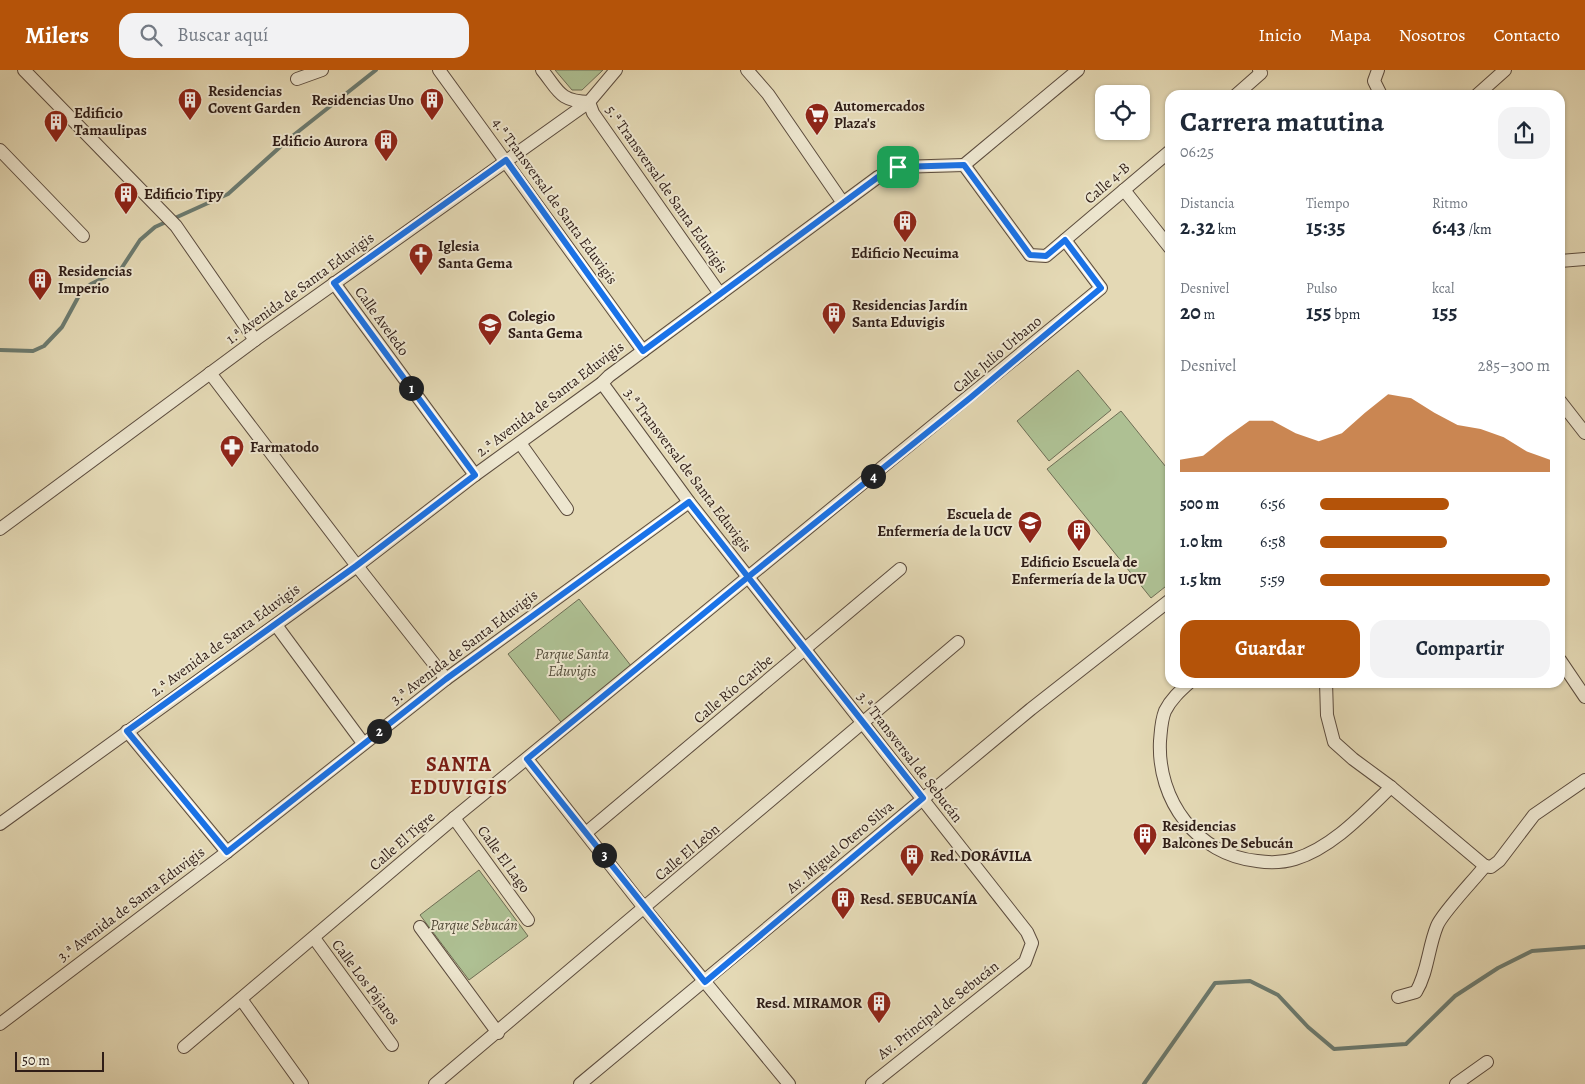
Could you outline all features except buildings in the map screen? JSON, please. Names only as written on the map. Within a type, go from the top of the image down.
[{"type":"street","points":[[24,70],[176,226],[255,340]]},
{"type":"street","points":[[297,79],[322,70]]},
{"type":"street","name":"4.ª Transversal de Santa Eduvigis","points":[[439,70],[643,351]]},
{"type":"street","name":"5.ª Transversal de Santa Eduvigis","points":[[542,70],[564,98],[574,102],[589,102],[593,113],[720,294]]},
{"type":"street","name":"1.ª Avenida de Santa Eduvigis","points":[[0,529],[255,340],[589,102],[616,70]]},
{"type":"street","points":[[747,70],[768,94],[843,203]]},
{"type":"street","points":[[1065,240],[1046,256],[1030,255],[964,165],[1078,70]]},
{"type":"street","points":[[1378,70],[1374,81],[1379,90]]},
{"type":"street","points":[[1482,90],[1504,70]]},
{"type":"street","points":[[1241,90],[1260,72]]},
{"type":"street","points":[[0,150],[84,236]]},
{"type":"street","name":"Calle 4-B","points":[[1065,240],[1165,155]]},
{"type":"street","name":"2.ª Avenida de Santa Eduvigis","points":[[0,824],[276,625],[475,475],[602,384],[609,376],[878,177],[898,167],[964,165]]},
{"type":"street","points":[[1124,190],[1165,242]]},
{"type":"street","name":"Calle Julio Urbano","points":[[748,577],[970,398],[1101,288],[1065,240]]},
{"type":"street","points":[[1565,261],[1585,259]]},
{"type":"street","name":"Calle Aveledo","points":[[334,283],[475,475]]},
{"type":"street","points":[[210,373],[356,566],[446,679]]},
{"type":"street","name":"3.ª Transversal de Santa Eduvigis","points":[[602,384],[689,502],[748,577]]},
{"type":"street","points":[[1565,407],[1585,433]]},
{"type":"street","points":[[520,443],[567,510]]},
{"type":"street","name":"3.ª Avenida de Santa Eduvigis","points":[[0,1024],[227,852],[446,679],[689,502]]},
{"type":"street","name":"Calle Río Caribe","points":[[587,832],[900,569]]},
{"type":"street","name":"3.ª Transversal de Sebucán","points":[[748,577],[1027,932],[1032,943],[1025,962]]},
{"type":"street","name":"Calle El Tigre","points":[[184,1048],[454,818],[748,577]]},
{"type":"street","name":"Av. Miguel Otero Silva","points":[[580,1084],[1031,709],[1165,604]]},
{"type":"street","points":[[276,625],[363,743]]},
{"type":"street","name":"Calle El Leòn","points":[[435,1084],[645,909],[958,642]]},
{"type":"street","points":[[1565,667],[1585,697]]},
{"type":"street","points":[[1184,688],[1166,710],[1161,723],[1159,757],[1164,782],[1178,812],[1200,838],[1214,849],[1234,858],[1254,861],[1274,863],[1295,859],[1352,826],[1391,787]]},
{"type":"street","points":[[1326,688],[1327,715],[1334,742],[1353,760],[1391,787],[1484,866],[1491,867],[1499,861],[1534,815],[1585,780]]},
{"type":"street","points":[[127,731],[227,852]]},
{"type":"street","points":[[527,759],[587,832],[645,909],[789,1084]]},
{"type":"street","name":"Calle El Lago","points":[[454,818],[528,920]]},
{"type":"street","points":[[1398,998],[1416,992],[1424,979],[1426,959],[1438,924],[1484,866]]},
{"type":"street","points":[[420,927],[498,1033]]},
{"type":"street","name":"Calle Los Pájaros","points":[[314,938],[392,1045]]},
{"type":"street","name":"Av. Principal de Sebucán","points":[[872,1084],[1025,962]]},
{"type":"street","points":[[241,999],[302,1084]]},
{"type":"street","points":[[1456,1084],[1486,1062]]},
{"type":"green space","points":[[555,70],[603,70],[582,90],[572,90]]},
{"type":"green space","points":[[1078,370],[1111,410],[1049,461],[1017,421]]},
{"type":"green space","points":[[1121,411],[1165,466],[1165,587],[1151,598],[1047,469]]},
{"type":"green space","name":"Parque Santa Eduvigis","points":[[579,599],[635,671],[564,726],[508,654]]},
{"type":"green space","name":"Parque Sebucán","points":[[479,870],[528,936],[469,980],[420,915]]},
{"type":"waterway","points":[[0,350],[33,351],[44,346],[62,327],[81,292],[91,284],[121,269],[140,240],[155,227],[228,194],[290,138],[376,70]]},
{"type":"waterway","points":[[1144,1084],[1215,983],[1250,981],[1278,995],[1308,1027],[1334,1049],[1406,1044],[1455,996],[1498,968],[1532,951],[1585,947]]},
{"type":"place","name":"Residencias Covent Garden","points":[[190,121]]},
{"type":"place","name":"Residencias Uno","points":[[432,121]]},
{"type":"place","name":"Automercados Plaza's","points":[[817,136]]},
{"type":"place","name":"Edificio Tamaulipas","points":[[56,143]]},
{"type":"place","name":"Edificio Aurora","points":[[386,162]]},
{"type":"place","name":"Edificio Tipy","points":[[126,215]]},
{"type":"place","name":"Edificio Necuima","points":[[905,243]]},
{"type":"place","name":"Iglesia Santa Gema","points":[[421,276]]},
{"type":"place","name":"Residencias Imperio","points":[[40,301]]},
{"type":"place","name":"Residencias Jardín Santa Eduvigis","points":[[834,335]]},
{"type":"place","name":"Colegio Santa Gema","points":[[490,346]]},
{"type":"place","name":"Farmatodo","points":[[232,468]]},
{"type":"place","name":"Escuela de Enfermería de la UCV","points":[[1030,544]]},
{"type":"place","name":"Edificio Escuela de Enfermería de la UCV","points":[[1079,552]]},
{"type":"place","name":"Residencias Balcones De Sebucán","points":[[1145,856]]},
{"type":"place","name":"Red. DORÁVILA","points":[[912,877]]},
{"type":"place","name":"Resd. SEBUCANÍA","points":[[843,920]]},
{"type":"place","name":"Resd. MIRAMOR","points":[[879,1024]]},
{"type":"district","name":"SANTA EDUVIGIS","points":[[459,776]]},
{"type":"route","points":[[898,167],[878,177],[643,351],[506,160],[334,283],[475,475],[356,566],[127,731],[227,852],[446,679],[689,502],[748,577],[527,759],[587,832],[645,909],[705,982],[923,798],[748,577],[970,398],[1101,288],[1065,240],[1046,256],[1030,255],[964,165],[898,167]]}]
